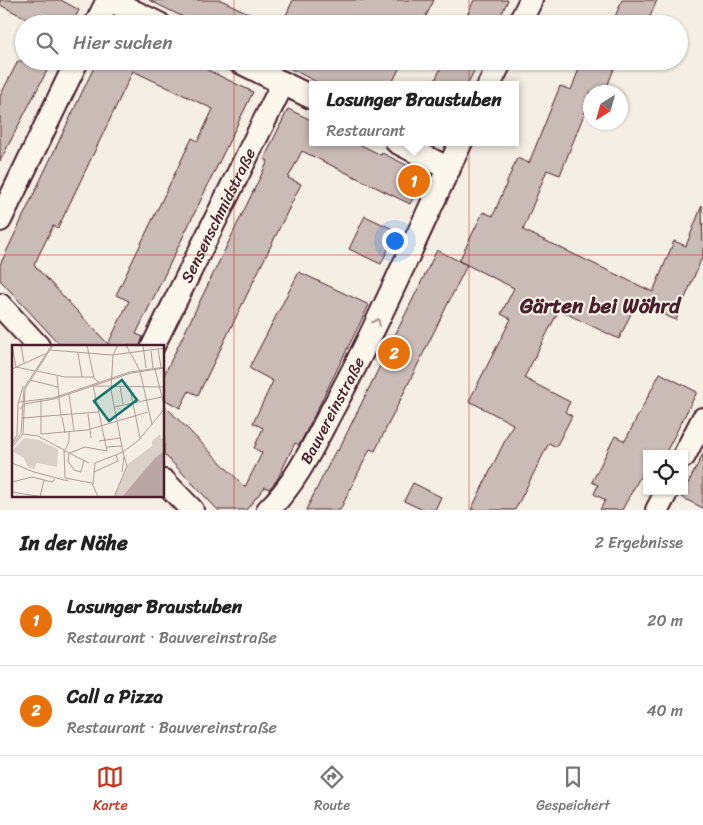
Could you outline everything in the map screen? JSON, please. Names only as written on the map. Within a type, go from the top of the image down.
[{"type":"street","points":[[101,15],[109,0],[140,15]]},
{"type":"street","points":[[524,15],[531,0]]},
{"type":"street","points":[[0,220],[74,70]]},
{"type":"street","points":[[256,70],[309,96]]},
{"type":"street","name":"Sensenschmidstraße","points":[[153,345],[283,83]]},
{"type":"street","points":[[405,146],[449,169]]},
{"type":"street","name":"Bauvereinstraße","points":[[268,510],[298,473],[356,366],[459,146]]},
{"type":"street","points":[[0,305],[37,345]]},
{"type":"street","points":[[687,450],[703,419]]},
{"type":"street","points":[[165,482],[192,510]]},
{"type":"street","points":[[657,510],[665,495]]},
{"type":"building","points":[[0,0],[61,0],[79,10],[76,15],[20,15],[0,5]]},
{"type":"building","points":[[149,0],[221,0],[252,15],[179,15]]},
{"type":"building","points":[[293,0],[434,0],[426,15],[286,15]]},
{"type":"building","points":[[474,0],[508,0],[501,15],[467,15]]},
{"type":"building","points":[[622,0],[657,0],[651,15],[616,15]]},
{"type":"building","points":[[15,67],[15,70],[47,70],[0,161],[0,96]]},
{"type":"building","points":[[93,70],[208,70],[253,92],[136,334],[143,337],[140,345],[60,345],[0,280],[0,265]],"holes":[[[133,71],[213,109],[198,141],[192,138],[116,295],[129,301],[108,344],[34,265],[53,226],[58,228]]]},
{"type":"building","points":[[293,70],[398,70],[393,81],[315,81]]},
{"type":"building","points":[[440,70],[474,70],[469,81],[435,81]]},
{"type":"building","points":[[579,70],[614,70],[608,85],[583,85],[583,117],[560,175],[547,170],[523,230],[653,292],[674,241],[686,246],[702,205],[703,255],[676,320],[636,303],[619,339],[559,310],[524,378],[570,402],[565,412],[572,416],[556,447],[549,443],[515,510],[471,510],[513,424],[469,401],[511,319],[501,314],[514,288],[459,261],[483,212],[493,216],[517,158],[529,163],[560,86],[571,90]]},
{"type":"building","points":[[288,109],[309,119],[309,146],[363,146],[425,174],[410,204],[302,151],[288,178],[301,184],[198,395],[189,391],[180,408],[165,400],[165,373],[268,161],[264,159]]},
{"type":"building","points":[[365,216],[397,231],[381,264],[349,249]]},
{"type":"building","points":[[437,250],[467,265],[375,451],[370,449],[340,510],[306,510],[336,450],[338,451]]},
{"type":"building","points":[[299,272],[369,305],[306,432],[299,445],[295,443],[277,480],[269,489],[265,487],[246,510],[218,510],[165,455],[165,406],[245,487],[262,453],[254,448],[263,428],[253,423],[273,381],[249,368]]},
{"type":"building","points":[[660,373],[697,392],[667,450],[643,450],[643,471],[622,510],[600,510],[605,500],[594,494],[598,485],[592,482],[615,436],[625,441]]},
{"type":"building","points":[[703,454],[703,508],[681,497],[682,495],[688,495],[688,483]]},
{"type":"building","points":[[413,483],[441,497],[435,510],[423,510],[404,501]]},
{"type":"place","name":"Losunger Braustuben","points":[[414,181]]},
{"type":"place","name":"Call a Pizza","points":[[394,353]]},
{"type":"district","name":"Gärten bei Wöhrd","points":[[600,306]]}]
